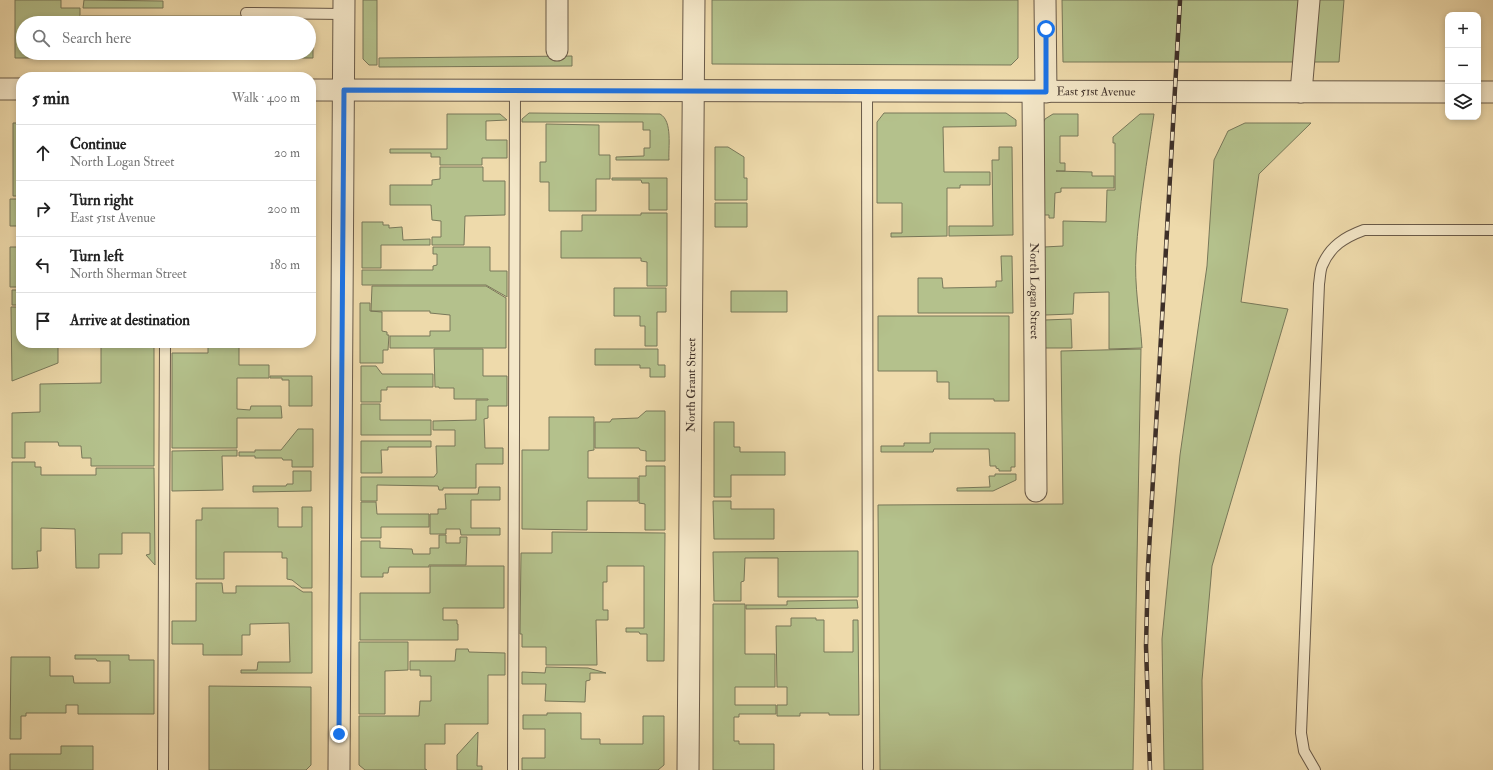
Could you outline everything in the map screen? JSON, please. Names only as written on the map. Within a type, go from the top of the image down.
[{"type":"street","points":[[557,0],[557,50]]},
{"type":"street","name":"North Grant Street","points":[[688,770],[694,0]]},
{"type":"street","name":"North Logan Street","points":[[1036,491],[1039,92],[1045,0]]},
{"type":"street","points":[[1301,92],[1309,0]]},
{"type":"street","points":[[339,770],[344,7]]},
{"type":"street","points":[[0,89],[16,89]]},
{"type":"street","name":"East 51st Avenue","points":[[316,90],[1445,92]]},
{"type":"street","points":[[1481,92],[1493,92]]},
{"type":"lane","points":[[246,14],[344,7]]},
{"type":"lane","points":[[513,770],[515,91]]},
{"type":"lane","points":[[867,91],[868,768]]},
{"type":"lane","points":[[1315,770],[1304,751],[1301,733],[1318,292],[1322,266],[1332,249],[1347,236],[1364,230],[1493,230]]},
{"type":"lane","points":[[163,770],[165,348]]},
{"type":"green space","points":[[15,0],[61,0],[61,8],[80,8],[80,16],[16,16],[15,58]]},
{"type":"green space","points":[[84,0],[163,1],[163,8],[83,8]]},
{"type":"green space","points":[[363,0],[377,0],[377,65],[369,65],[363,59]]},
{"type":"green space","points":[[712,0],[1018,0],[1018,58],[1011,65],[712,64]]},
{"type":"green space","points":[[1062,0],[1344,0],[1339,62],[1063,62]]},
{"type":"green space","points":[[572,56],[572,66],[379,67],[379,58]]},
{"type":"green space","points":[[529,113],[660,114],[667,122],[669,135],[669,160],[616,160],[616,157],[644,156],[644,148],[650,148],[650,130],[643,130],[643,122],[522,122],[522,119]]},
{"type":"green space","points":[[884,113],[1006,113],[1016,120],[1016,126],[943,127],[944,172],[990,172],[990,185],[960,185],[960,188],[947,188],[947,236],[891,237],[891,233],[902,233],[902,203],[877,203],[877,122]]},
{"type":"green space","points":[[447,114],[500,114],[507,120],[486,121],[486,140],[507,140],[507,158],[482,158],[482,165],[440,165],[440,157],[431,157],[431,153],[390,153],[390,149],[447,149]]},
{"type":"green space","points":[[1053,114],[1078,114],[1078,136],[1060,136],[1060,163],[1065,163],[1065,171],[1056,171],[1092,172],[1092,176],[1114,176],[1114,188],[1061,188],[1061,192],[1055,193],[1054,218],[1049,218],[1049,215],[1042,215],[1042,125],[1045,119]]},
{"type":"green space","points":[[1140,114],[1154,114],[1141,201],[1136,254],[1136,289],[1142,348],[1109,349],[1109,292],[1074,293],[1073,314],[1045,315],[1044,247],[1063,246],[1063,221],[1106,222],[1107,190],[1115,190],[1115,143],[1113,143],[1113,137]]},
{"type":"green space","points":[[13,123],[16,123],[16,196],[13,196]]},
{"type":"green space","points":[[1245,123],[1311,123],[1259,174],[1241,302],[1288,309],[1212,566],[1202,680],[1203,770],[1164,770],[1162,639],[1180,455],[1207,266],[1214,160],[1228,131]]},
{"type":"green space","points":[[546,124],[599,125],[599,155],[610,155],[610,179],[596,179],[596,211],[549,211],[549,182],[540,182],[540,162],[546,162]]},
{"type":"green space","points":[[715,147],[728,147],[744,157],[744,178],[747,178],[747,200],[715,200]]},
{"type":"green space","points":[[999,147],[1012,147],[1013,235],[949,236],[949,226],[993,226],[992,160],[999,160]]},
{"type":"green space","points":[[440,167],[483,167],[483,181],[505,181],[505,215],[465,216],[464,245],[432,245],[432,237],[441,237],[441,221],[432,220],[431,205],[390,205],[390,185],[432,185],[432,180],[440,179]]},
{"type":"green space","points":[[612,178],[667,178],[667,210],[649,210],[649,183],[642,183],[641,180],[612,180]]},
{"type":"green space","points":[[10,199],[16,199],[16,226],[10,226]]},
{"type":"green space","points":[[715,203],[747,203],[747,227],[715,227]]},
{"type":"green space","points":[[641,213],[667,213],[667,286],[647,286],[647,262],[641,261],[641,258],[561,258],[561,231],[582,231],[582,215],[641,215]]},
{"type":"green space","points":[[362,222],[383,222],[383,225],[389,225],[389,228],[402,227],[403,240],[430,239],[430,245],[381,245],[381,268],[362,268]]},
{"type":"green space","points":[[10,247],[16,247],[16,287],[10,287]]},
{"type":"green space","points":[[433,247],[490,247],[490,271],[507,271],[507,297],[486,285],[362,285],[362,270],[433,270],[433,266],[437,265],[437,254],[433,254]]},
{"type":"green space","points":[[1001,256],[1012,256],[1013,313],[918,313],[918,278],[942,278],[943,288],[996,287],[996,281],[1002,281]]},
{"type":"green space","points":[[372,286],[486,286],[506,298],[506,348],[390,348],[390,336],[430,336],[430,331],[450,331],[450,315],[430,313],[430,311],[371,311]]},
{"type":"green space","points":[[614,288],[666,288],[666,312],[657,312],[657,346],[645,346],[645,326],[640,326],[640,316],[614,316]]},
{"type":"green space","points":[[12,290],[16,290],[16,305],[12,305]]},
{"type":"green space","points":[[731,291],[787,291],[787,312],[731,312]]},
{"type":"green space","points":[[360,303],[370,303],[370,311],[382,312],[382,331],[387,332],[387,335],[389,335],[388,350],[383,350],[383,363],[360,363]]},
{"type":"green space","points":[[11,307],[16,307],[16,348],[58,348],[58,363],[12,381]]},
{"type":"green space","points":[[878,316],[1009,316],[1009,401],[994,401],[994,399],[949,399],[949,382],[937,382],[937,371],[878,371]]},
{"type":"green space","points":[[1071,319],[1072,348],[1045,348],[1045,320]]},
{"type":"green space","points":[[101,348],[154,348],[154,466],[91,466],[91,458],[82,458],[81,446],[59,446],[58,442],[25,442],[25,458],[12,458],[12,413],[40,412],[40,384],[101,383]]},
{"type":"green space","points":[[208,348],[239,348],[239,365],[269,365],[269,378],[237,378],[237,409],[250,410],[251,406],[281,406],[282,418],[237,418],[237,448],[172,448],[172,353],[208,353]]},
{"type":"green space","points":[[434,349],[483,349],[483,376],[507,376],[507,406],[488,406],[488,418],[484,419],[485,448],[503,448],[503,464],[476,464],[476,488],[443,488],[443,490],[439,490],[438,486],[377,485],[377,501],[361,501],[361,477],[434,477],[437,473],[436,446],[455,446],[455,430],[433,430],[433,421],[476,420],[476,400],[488,400],[454,399],[454,388],[435,387]]},
{"type":"green space","points":[[595,349],[658,349],[658,365],[665,365],[665,377],[650,377],[650,368],[640,368],[640,365],[595,365]]},
{"type":"green space","points":[[1141,349],[1133,770],[880,770],[878,505],[1063,504],[1061,351]]},
{"type":"green space","points":[[361,366],[376,366],[382,374],[433,374],[433,387],[387,387],[387,390],[381,390],[381,402],[361,402]]},
{"type":"green space","points":[[270,376],[312,376],[312,406],[289,406],[289,380],[282,380],[282,378],[270,378]]},
{"type":"green space","points":[[361,404],[380,404],[380,420],[431,420],[431,435],[361,435]]},
{"type":"green space","points":[[646,411],[665,411],[665,461],[646,461],[646,451],[640,450],[639,448],[595,448],[595,422],[610,422],[612,419],[638,418]]},
{"type":"green space","points":[[549,417],[594,417],[594,450],[588,451],[588,478],[638,478],[638,501],[587,501],[587,530],[522,529],[522,450],[549,450]]},
{"type":"green space","points":[[714,422],[734,422],[734,447],[740,447],[740,452],[785,452],[785,475],[731,475],[731,497],[714,497]]},
{"type":"green space","points":[[298,429],[313,429],[313,467],[292,467],[292,460],[283,460],[282,458],[255,458],[255,456],[239,456],[239,452],[255,452],[255,450],[281,450]]},
{"type":"green space","points":[[930,433],[1015,433],[1015,467],[1011,467],[1011,471],[999,471],[996,466],[990,466],[989,449],[934,449],[933,452],[881,452],[881,446],[904,446],[904,443],[930,443]]},
{"type":"green space","points":[[361,441],[431,441],[431,447],[388,447],[388,450],[381,450],[382,473],[361,473]]},
{"type":"green space","points":[[237,450],[237,456],[222,456],[223,490],[172,491],[172,451]]},
{"type":"green space","points":[[12,462],[35,462],[35,467],[41,467],[41,475],[96,475],[96,468],[154,468],[155,565],[146,555],[150,554],[150,533],[122,533],[122,554],[99,554],[99,568],[76,568],[75,529],[41,528],[41,551],[37,551],[38,568],[12,569]]},
{"type":"green space","points":[[646,466],[665,466],[665,530],[645,530],[645,504],[639,503],[639,476],[646,476]]},
{"type":"green space","points":[[293,471],[311,471],[311,491],[253,492],[253,486],[286,486],[287,484],[293,484]]},
{"type":"green space","points":[[995,474],[1016,474],[1016,480],[993,491],[957,491],[957,488],[990,487],[989,476],[995,476]]},
{"type":"green space","points":[[479,487],[500,487],[500,500],[471,500],[471,528],[500,528],[500,535],[461,535],[460,529],[446,529],[446,534],[430,534],[430,514],[438,514],[438,509],[446,509],[445,494],[478,494]]},
{"type":"green space","points":[[713,501],[731,501],[731,509],[774,509],[774,539],[714,539]]},
{"type":"green space","points":[[361,502],[376,502],[377,514],[429,514],[429,527],[381,527],[381,538],[361,538]]},
{"type":"green space","points":[[302,507],[312,507],[312,588],[302,588],[292,580],[287,579],[287,558],[282,558],[282,552],[224,552],[224,579],[196,579],[196,520],[202,520],[202,508],[278,508],[278,527],[302,527]]},
{"type":"green space","points":[[552,532],[665,533],[664,661],[647,661],[647,634],[640,634],[639,632],[626,632],[626,628],[644,628],[644,566],[607,566],[607,582],[603,582],[603,610],[608,610],[608,620],[596,620],[597,665],[546,665],[546,647],[522,647],[522,634],[520,634],[521,553],[552,553]]},
{"type":"green space","points":[[439,535],[446,535],[446,543],[460,543],[460,537],[467,537],[466,565],[389,567],[388,573],[383,573],[383,577],[361,577],[361,541],[380,541],[380,548],[412,549],[413,554],[430,554],[430,548],[439,548]]},
{"type":"green space","points":[[858,551],[858,597],[778,597],[778,558],[745,558],[744,581],[741,582],[741,601],[714,601],[713,552]]},
{"type":"green space","points":[[430,566],[504,566],[504,608],[443,608],[443,620],[457,620],[458,640],[360,640],[360,593],[430,593]]},
{"type":"green space","points":[[196,583],[222,583],[223,593],[236,593],[236,586],[294,586],[303,592],[312,592],[312,673],[241,673],[241,670],[257,670],[258,662],[290,662],[289,623],[250,624],[250,635],[242,635],[242,655],[203,655],[203,644],[172,644],[172,621],[196,621]]},
{"type":"green space","points":[[857,600],[858,608],[746,609],[746,605],[787,605],[787,601]]},
{"type":"green space","points":[[713,604],[745,604],[745,654],[775,654],[775,687],[735,687],[735,705],[776,705],[776,714],[739,714],[739,717],[734,717],[734,741],[739,741],[739,744],[774,744],[774,770],[713,770]]},
{"type":"green space","points":[[791,618],[816,618],[816,620],[824,620],[824,652],[853,652],[853,620],[858,620],[859,715],[800,713],[800,716],[777,716],[777,705],[787,705],[787,687],[777,687],[776,626],[791,626]]},
{"type":"green space","points":[[359,642],[408,642],[408,670],[385,671],[385,714],[359,714]]},
{"type":"green space","points":[[456,649],[468,649],[469,652],[505,653],[505,675],[488,675],[488,724],[445,724],[445,744],[425,744],[425,769],[427,770],[365,770],[359,765],[359,716],[419,716],[420,701],[431,701],[431,676],[420,676],[420,670],[410,670],[410,661],[455,661]]},
{"type":"green space","points":[[75,655],[129,655],[129,660],[154,660],[154,714],[78,714],[78,705],[66,705],[66,713],[26,713],[26,716],[21,716],[21,739],[10,739],[11,657],[50,657],[50,676],[73,676],[74,683],[110,683],[110,661],[75,659]]},
{"type":"green space","points":[[546,667],[588,668],[606,673],[590,673],[590,680],[586,681],[585,702],[545,701],[546,684],[522,684],[522,672],[545,673]]},
{"type":"green space","points":[[209,686],[311,687],[311,765],[306,770],[209,770]]},
{"type":"green space","points":[[547,713],[581,713],[581,739],[600,739],[600,744],[643,744],[643,716],[664,716],[664,765],[658,770],[522,770],[522,758],[545,758],[545,729],[523,729],[523,715],[547,715]]},
{"type":"green space","points":[[478,732],[477,766],[482,766],[482,770],[457,770],[457,755]]},
{"type":"green space","points":[[61,746],[93,746],[93,770],[10,770],[10,754],[61,754]]},
{"type":"railway","points":[[1150,770],[1146,646],[1148,568],[1180,0]]},
{"type":"route","points":[[339,734],[344,90],[1046,92],[1046,29]]}]
